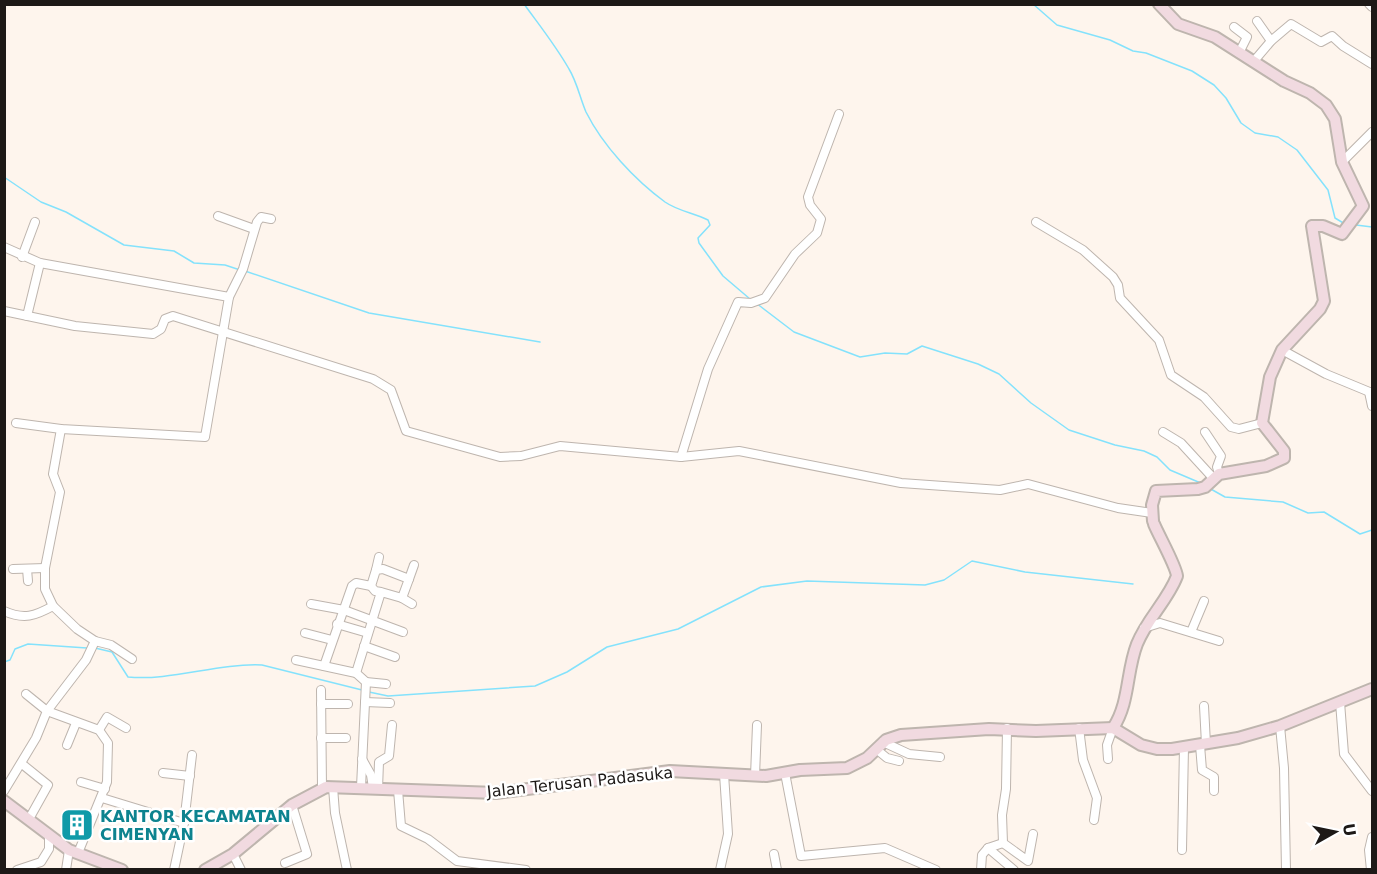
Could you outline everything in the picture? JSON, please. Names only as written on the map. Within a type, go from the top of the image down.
[{"type":"street","points":[[1108,759],[1107,745],[1125,701],[1136,647],[1143,629],[1177,576],[1175,566],[1165,551],[1153,519],[1156,491],[1198,489],[1205,487],[1216,477],[1266,466],[1282,460],[1284,451],[1262,423],[1273,367],[1282,350],[1320,309],[1324,301],[1312,226],[1323,226],[1342,234],[1362,208],[1363,203],[1342,162],[1335,119],[1326,105],[1300,87],[1284,81],[1208,33],[1178,24],[1160,4]]},
{"type":"street","points":[[1368,4],[1372,7]]},
{"type":"street","points":[[1257,21],[1271,40]]},
{"type":"street","points":[[1254,61],[1271,40],[1292,24],[1321,42],[1332,36],[1352,53],[1372,64]]},
{"type":"street","points":[[1233,27],[1247,37],[1239,53]]},
{"type":"street","points":[[681,457],[712,358],[738,302],[751,303],[765,298],[795,254],[817,233],[821,219],[808,201],[808,196],[839,114]]},
{"type":"street","points":[[1342,162],[1372,132]]},
{"type":"street","points":[[218,216],[254,229]]},
{"type":"street","points":[[16,423],[61,429],[205,437],[218,369],[221,333],[229,297],[243,269],[254,229],[261,217],[271,219]]},
{"type":"street","points":[[22,257],[35,222]]},
{"type":"street","points":[[1036,222],[1083,250],[1113,277],[1118,285],[1120,298],[1159,340],[1171,375],[1204,397],[1231,427],[1239,429],[1262,423]]},
{"type":"street","points":[[4,248],[40,263],[229,297]]},
{"type":"street","points":[[27,316],[40,263]]},
{"type":"street","points":[[4,311],[75,326],[153,334],[170,316],[381,383],[394,396],[406,431],[493,456],[521,456],[560,446],[681,457],[739,451],[901,483],[1000,490],[1028,484],[1153,519]]},
{"type":"street","points":[[1282,350],[1326,374],[1371,392],[1372,406]]},
{"type":"street","points":[[61,429],[53,474],[60,492],[45,568],[45,589],[53,606],[76,629],[95,641],[111,645],[132,659]]},
{"type":"street","points":[[1163,432],[1181,443],[1216,477]]},
{"type":"street","points":[[1205,432],[1221,456],[1216,466],[1216,477]]},
{"type":"street","points":[[371,586],[379,557]]},
{"type":"street","points":[[402,598],[414,565]]},
{"type":"street","points":[[13,569],[45,568]]},
{"type":"street","points":[[27,569],[28,581]]},
{"type":"street","points":[[376,570],[383,569],[409,579]]},
{"type":"street","points":[[324,666],[353,584],[371,586],[375,591],[402,598],[412,604]]},
{"type":"street","points":[[356,674],[381,592]]},
{"type":"street","points":[[1191,632],[1204,601]]},
{"type":"street","points":[[311,604],[344,610],[403,632]]},
{"type":"street","points":[[4,611],[28,617],[37,616],[53,606]]},
{"type":"street","points":[[1143,629],[1160,623],[1219,641]]},
{"type":"street","points":[[338,624],[368,633]]},
{"type":"street","points":[[305,633],[332,640]]},
{"type":"street","points":[[4,791],[22,764],[47,711],[86,660],[95,641]]},
{"type":"street","points":[[364,646],[395,657]]},
{"type":"street","points":[[296,660],[356,674],[366,682],[386,684]]},
{"type":"street","points":[[361,787],[366,682]]},
{"type":"street","points":[[1113,728],[1153,749],[1184,747],[1280,726],[1372,689]]},
{"type":"street","points":[[321,690],[321,738],[327,788],[335,813],[347,870]]},
{"type":"street","points":[[26,694],[47,711],[99,730],[108,742],[105,789],[66,870]]},
{"type":"street","points":[[365,702],[390,703]]},
{"type":"street","points":[[1340,702],[1344,754],[1372,791]]},
{"type":"street","points":[[321,704],[348,704]]},
{"type":"street","points":[[1204,706],[1202,770],[1214,777],[1214,791]]},
{"type":"street","points":[[99,730],[108,717],[126,728]]},
{"type":"street","points":[[67,745],[76,723]]},
{"type":"street","points":[[376,788],[379,762],[389,756],[392,724]]},
{"type":"street","points":[[755,776],[757,725]]},
{"type":"street","points":[[1280,726],[1284,768],[1286,870]]},
{"type":"street","points":[[1003,843],[1002,815],[1006,789],[1007,728]]},
{"type":"street","name":"Jalan Terusan Padasuka","points":[[205,870],[233,854],[292,805],[327,788],[361,787],[496,792],[665,771],[755,776],[847,768],[879,746],[901,735],[1007,728],[1036,731],[1113,728]]},
{"type":"street","points":[[1079,728],[1083,760],[1097,798],[1094,820]]},
{"type":"street","points":[[321,738],[346,738]]},
{"type":"street","points":[[879,746],[909,754],[940,757]]},
{"type":"street","points":[[879,746],[886,758],[899,761]]},
{"type":"street","points":[[1182,850],[1184,747]]},
{"type":"street","points":[[174,870],[184,823],[192,755]]},
{"type":"street","points":[[362,757],[376,788]]},
{"type":"street","points":[[22,764],[48,784],[29,819]]},
{"type":"street","points":[[163,773],[190,776]]},
{"type":"street","points":[[785,773],[799,853],[805,857],[885,848],[936,870]]},
{"type":"street","points":[[720,870],[728,834],[724,774]]},
{"type":"street","points":[[81,782],[105,789]]},
{"type":"street","points":[[398,790],[400,826],[428,839],[457,861],[526,870]]},
{"type":"street","points":[[102,798],[184,823]]},
{"type":"street","points":[[4,801],[73,852],[122,870]]},
{"type":"street","points":[[285,863],[307,854],[292,805]]},
{"type":"street","points":[[1003,843],[1028,861],[1033,834]]},
{"type":"street","points":[[17,870],[41,862],[49,849],[49,836]]},
{"type":"street","points":[[1371,870],[1369,850],[1372,837]]},
{"type":"street","points":[[981,870],[982,855],[988,848],[1003,843]]},
{"type":"street","points":[[988,848],[1014,870]]},
{"type":"street","points":[[233,854],[241,870]]},
{"type":"street","points":[[774,854],[777,870]]},
{"type":"waterway","points":[[524,4],[564,61],[574,79],[586,112],[601,137],[631,173],[665,202],[708,220],[710,225],[698,238],[699,243],[723,276],[750,299]]},
{"type":"waterway","points":[[1033,4],[1057,25],[1110,40],[1133,51],[1146,53],[1192,71],[1214,85],[1226,98],[1241,123],[1255,133],[1278,137],[1297,150],[1328,190],[1335,218],[1345,224]]},
{"type":"waterway","points":[[4,177],[41,202],[66,212],[124,245],[174,251],[194,263],[225,265],[240,270]]},
{"type":"waterway","points":[[1356,225],[1372,227]]},
{"type":"waterway","points":[[245,271],[369,313],[540,342]]},
{"type":"waterway","points":[[756,303],[794,332],[860,357],[885,353],[907,354],[922,346],[978,364],[999,374],[1031,403],[1069,430],[1115,445],[1144,451],[1157,457],[1170,470],[1203,484]]},
{"type":"waterway","points":[[1209,488],[1225,497],[1283,502],[1308,513],[1324,512],[1360,534],[1372,530]]},
{"type":"waterway","points":[[369,692],[388,696],[535,686],[567,672],[607,647],[678,629],[761,587],[807,581],[925,585],[944,580],[972,561],[1025,572],[1133,584]]},
{"type":"waterway","points":[[4,662],[10,660],[15,649],[28,644],[87,648]]},
{"type":"waterway","points":[[95,648],[112,652],[128,677],[161,677],[228,667],[262,665],[362,690]]},
{"type":"place","name":"KANTOR KECAMATAN CIMENYAN","points":[[77,825]]}]
